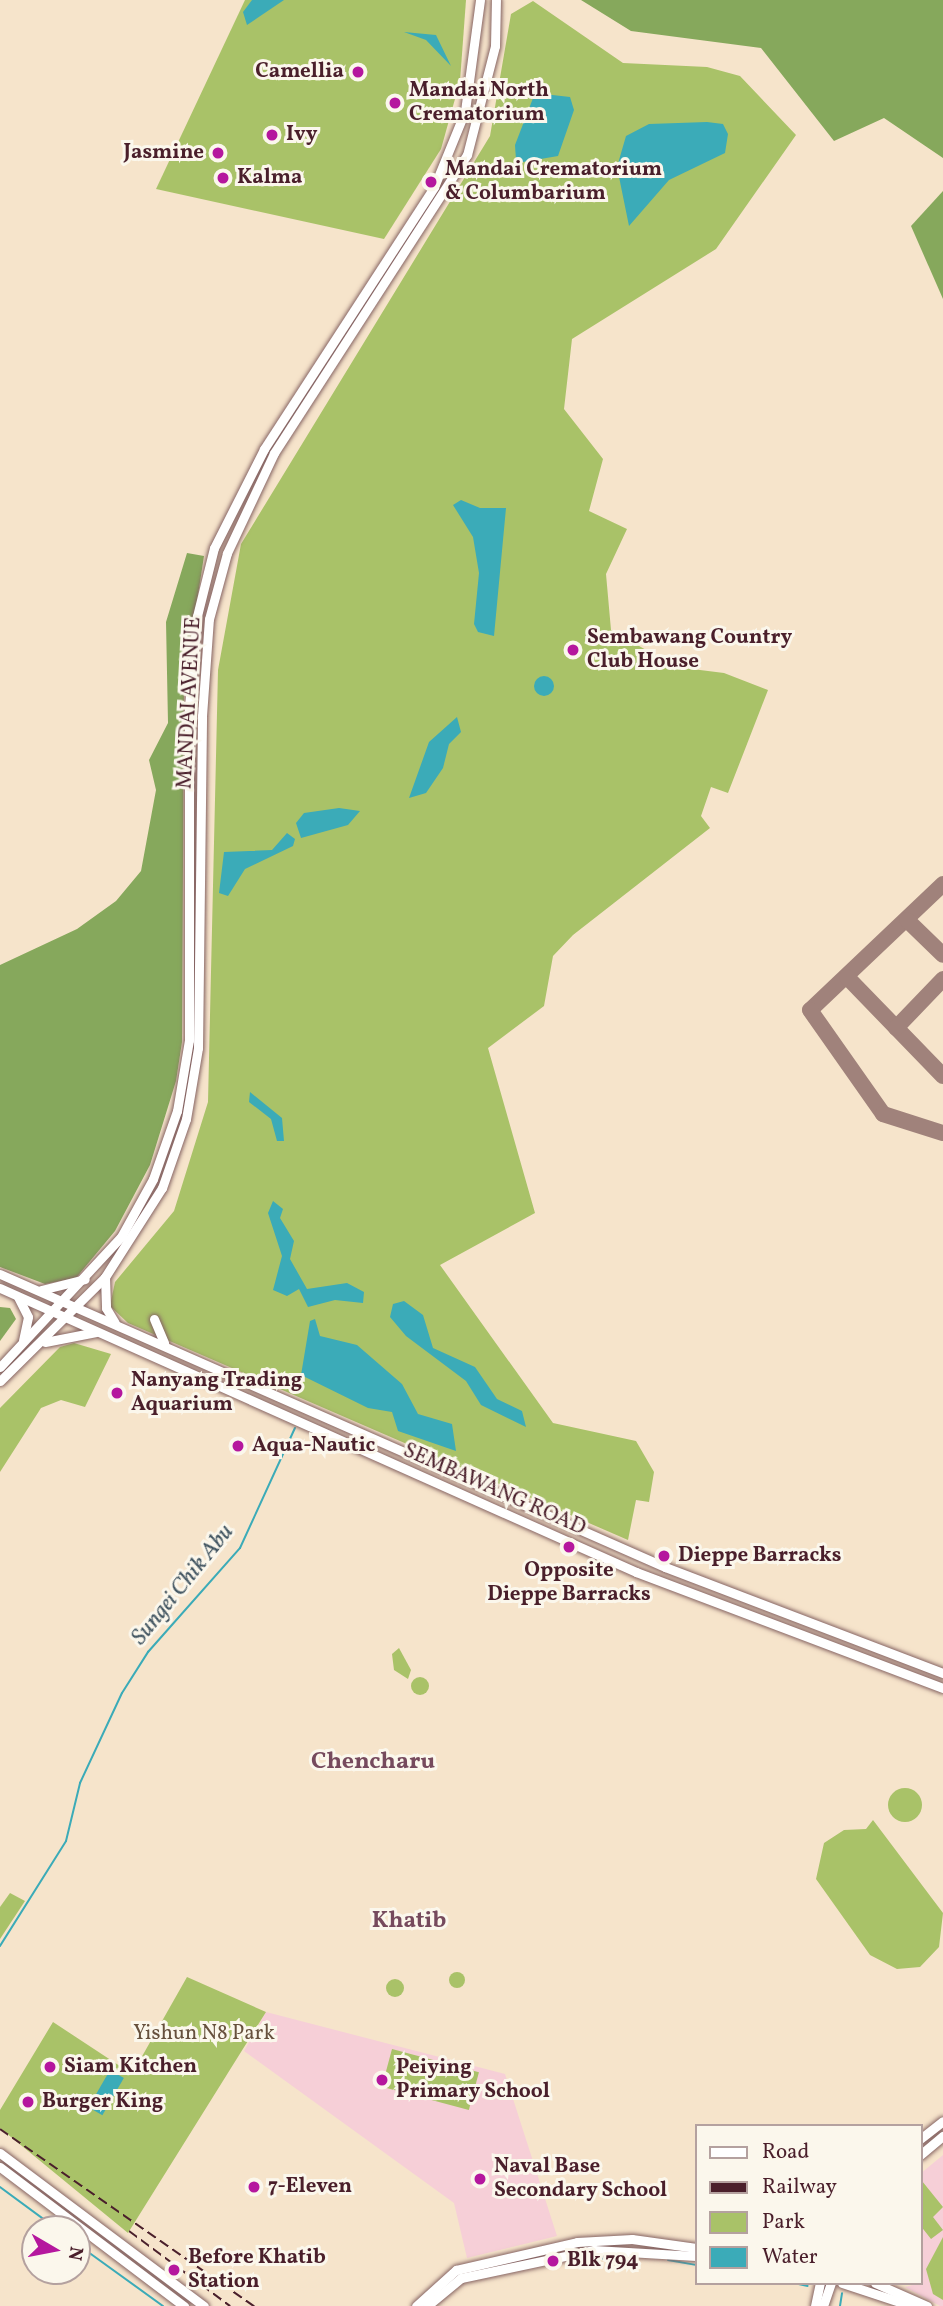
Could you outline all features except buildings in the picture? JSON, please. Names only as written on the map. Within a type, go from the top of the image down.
[{"type":"main road","name":"MANDAI AVENUE","points":[[0,1367],[65,1303],[121,1237],[153,1179],[177,1111],[189,1040],[189,707],[197,616],[214,548],[264,449],[434,187],[465,111],[480,0]]},
{"type":"main road","name":"MANDAI AVENUE","points":[[0,1381],[68,1318],[105,1277],[162,1188],[186,1119],[203,936],[204,688],[209,619],[227,553],[274,453],[467,155],[495,46],[496,0]]},
{"type":"main road","name":"SEMBAWANG ROAD","points":[[0,1274],[665,1567],[943,1674]]},
{"type":"main road","points":[[105,1277],[106,1308],[116,1325]]},
{"type":"main road","points":[[36,1290],[86,1279]]},
{"type":"main road","name":"SEMBAWANG ROAD","points":[[0,1288],[636,1572],[943,1688]]},
{"type":"main road","points":[[15,1352],[29,1325],[18,1297]]},
{"type":"main road","points":[[155,1319],[168,1347]]},
{"type":"main road","points":[[40,1344],[101,1332]]},
{"type":"main road","points":[[922,2137],[943,2121]]},
{"type":"main road","points":[[922,2153],[943,2136]]},
{"type":"main road","points":[[0,2153],[204,2306]]},
{"type":"main road","points":[[0,2167],[184,2306]]},
{"type":"main road","points":[[416,2306],[450,2273],[578,2242],[632,2239],[694,2248]]},
{"type":"main road","points":[[109,2251],[119,2252],[116,2242]]},
{"type":"main road","points":[[427,2306],[461,2278],[594,2250],[694,2256]]},
{"type":"main road","points":[[815,2306],[820,2285]]},
{"type":"main road","points":[[823,2306],[830,2285]]},
{"type":"main road","points":[[848,2285],[912,2306]]},
{"type":"main road","points":[[880,2285],[927,2306]]},
{"type":"shaded area","points":[[266,2012],[505,2074],[557,2236],[467,2258],[454,2203],[244,2051]]},
{"type":"shaded area","points":[[943,2155],[943,2306],[905,2287],[922,2285],[922,2172]]},
{"type":"green space","points":[[245,0],[466,0],[460,81],[441,149],[384,239],[156,189]]},
{"type":"green space","points":[[581,0],[943,0],[943,158],[884,118],[834,141],[761,48],[631,31]]},
{"type":"green space","points":[[533,1],[623,63],[707,67],[740,76],[796,135],[716,249],[572,339],[564,409],[603,459],[589,511],[627,529],[606,574],[611,630],[676,667],[724,673],[768,690],[728,793],[711,787],[701,816],[710,828],[573,935],[553,956],[544,1006],[488,1048],[535,1213],[440,1265],[553,1423],[636,1441],[654,1472],[649,1502],[636,1500],[628,1540],[128,1323],[110,1306],[115,1282],[174,1211],[208,1102],[218,670],[241,544],[490,136],[511,14]]},
{"type":"green space","points":[[943,191],[943,299],[911,226]]},
{"type":"green space","points":[[187,553],[204,556],[184,686],[182,1042],[176,1081],[150,1165],[115,1231],[76,1278],[45,1284],[0,1267],[0,965],[77,929],[116,901],[141,871],[156,790],[149,760],[168,723],[166,622]]},
{"type":"green space","points":[[0,1307],[10,1308],[16,1319],[0,1341]]},
{"type":"green space","points":[[74,1343],[111,1354],[85,1407],[61,1400],[41,1408],[0,1472],[0,1408],[60,1347]]},
{"type":"green space","points":[[399,1648],[411,1670],[408,1679],[394,1670],[392,1654]]},
{"type":"green space","points":[[420,1677],[426,1680],[429,1686],[426,1692],[420,1695],[414,1692],[411,1686],[414,1680]]},
{"type":"green space","points":[[905,1788],[917,1793],[922,1805],[917,1817],[905,1822],[893,1817],[888,1805],[893,1793]]},
{"type":"green space","points":[[873,1820],[943,1913],[939,1947],[920,1967],[897,1969],[870,1955],[816,1879],[824,1843],[844,1830],[866,1829]]},
{"type":"green space","points":[[10,1893],[25,1901],[0,1939],[0,1907]]},
{"type":"green space","points":[[454,1972],[460,1972],[465,1980],[463,1986],[454,1988],[449,1983],[449,1977]]},
{"type":"green space","name":"Yishun N8 Park","points":[[187,1977],[266,2012],[128,2233],[0,2128],[0,2110],[53,2022],[132,2074]]},
{"type":"green space","points":[[395,1979],[401,1982],[404,1988],[401,1994],[395,1997],[389,1994],[386,1988],[389,1982]]},
{"type":"green space","points":[[392,2049],[479,2072],[469,2110],[382,2087]]},
{"type":"green space","points":[[922,2181],[943,2207],[933,2217],[943,2230],[931,2239],[922,2228]]},
{"type":"green space","points":[[943,2237],[943,2300],[933,2294],[926,2269]]},
{"type":"water","points":[[252,0],[284,0],[247,25],[243,12]]},
{"type":"water","points":[[404,32],[436,35],[451,66],[426,40]]},
{"type":"water","points":[[535,93],[570,97],[574,110],[558,156],[523,162],[516,160],[515,145]]},
{"type":"water","points":[[649,124],[723,124],[728,134],[725,153],[669,180],[629,226],[617,167],[626,136]]},
{"type":"water","points":[[461,500],[480,508],[506,508],[494,636],[478,632],[474,624],[479,573],[473,537],[453,505]]},
{"type":"water","points":[[544,676],[551,679],[554,686],[551,693],[544,696],[537,693],[534,686],[537,679]]},
{"type":"water","points":[[457,717],[461,732],[449,744],[443,768],[426,793],[409,798],[429,742]]},
{"type":"water","points":[[339,808],[360,811],[348,825],[301,838],[296,823],[304,813]]},
{"type":"water","points":[[287,833],[295,839],[293,846],[245,869],[228,896],[219,893],[224,852],[272,850]]},
{"type":"water","points":[[250,1092],[282,1118],[284,1141],[277,1141],[271,1119],[249,1102]]},
{"type":"water","points":[[273,1201],[283,1209],[280,1218],[294,1241],[290,1259],[307,1289],[347,1283],[364,1292],[363,1303],[335,1300],[308,1307],[299,1289],[287,1296],[273,1290],[282,1256],[268,1213]]},
{"type":"water","points":[[404,1301],[423,1315],[433,1348],[475,1367],[497,1399],[522,1411],[526,1427],[481,1405],[466,1381],[406,1336],[390,1317],[393,1304]]},
{"type":"water","points":[[315,1319],[320,1336],[357,1345],[402,1384],[418,1414],[452,1424],[456,1451],[398,1431],[392,1412],[368,1408],[301,1375],[310,1321]]},
{"type":"water","points":[[110,2070],[124,2078],[102,2115],[88,2107]]},
{"type":"waterway","name":"Sungei Chik Abu","points":[[0,1946],[66,1841],[80,1783],[122,1693],[148,1652],[240,1548],[295,1428]]},
{"type":"waterway","points":[[0,2187],[38,2215]]},
{"type":"waterway","points":[[91,2254],[163,2306]]},
{"type":"waterway","points":[[575,2262],[622,2256]]},
{"type":"waterway","points":[[668,2260],[694,2265]]},
{"type":"waterway","points":[[803,2285],[808,2286]]},
{"type":"waterway","points":[[840,2306],[842,2293]]},
{"type":"taxiway","points":[[943,884],[810,1010],[883,1114],[943,1133]]},
{"type":"taxiway","points":[[907,920],[943,955]]},
{"type":"taxiway","points":[[847,977],[943,1076]]},
{"type":"taxiway","points":[[896,1028],[943,979]]},
{"type":"railway","points":[[0,2129],[254,2306]]},
{"type":"railway","points":[[129,2231],[230,2306]]},
{"type":"place","name":"Camellia","points":[[358,72]]},
{"type":"place","name":"Mandai North Crematorium","points":[[395,103]]},
{"type":"place","name":"Ivy","points":[[272,135]]},
{"type":"place","name":"Jasmine","points":[[218,153]]},
{"type":"place","name":"Kalma","points":[[223,178]]},
{"type":"place","name":"Mandai Crematorium & Columbarium","points":[[431,182]]},
{"type":"place","name":"Sembawang Country Club House","points":[[573,650]]},
{"type":"place","name":"Nanyang Trading Aquarium","points":[[117,1393]]},
{"type":"place","name":"Aqua-Nautic","points":[[238,1446]]},
{"type":"place","name":"Opposite Dieppe Barracks","points":[[569,1547]]},
{"type":"place","name":"Dieppe Barracks","points":[[664,1556]]},
{"type":"place","name":"Siam Kitchen","points":[[50,2067]]},
{"type":"place","name":"Peiying Primary School","points":[[382,2080]]},
{"type":"place","name":"Burger King","points":[[28,2102]]},
{"type":"place","name":"Naval Base Secondary School","points":[[480,2179]]},
{"type":"place","name":"7-Eleven","points":[[254,2187]]},
{"type":"place","name":"Blk 794","points":[[553,2261]]},
{"type":"place","name":"Before Khatib Station","points":[[174,2270]]},
{"type":"district","name":"Chencharu","points":[[373,1763]]},
{"type":"district","name":"Khatib","points":[[409,1921]]}]
